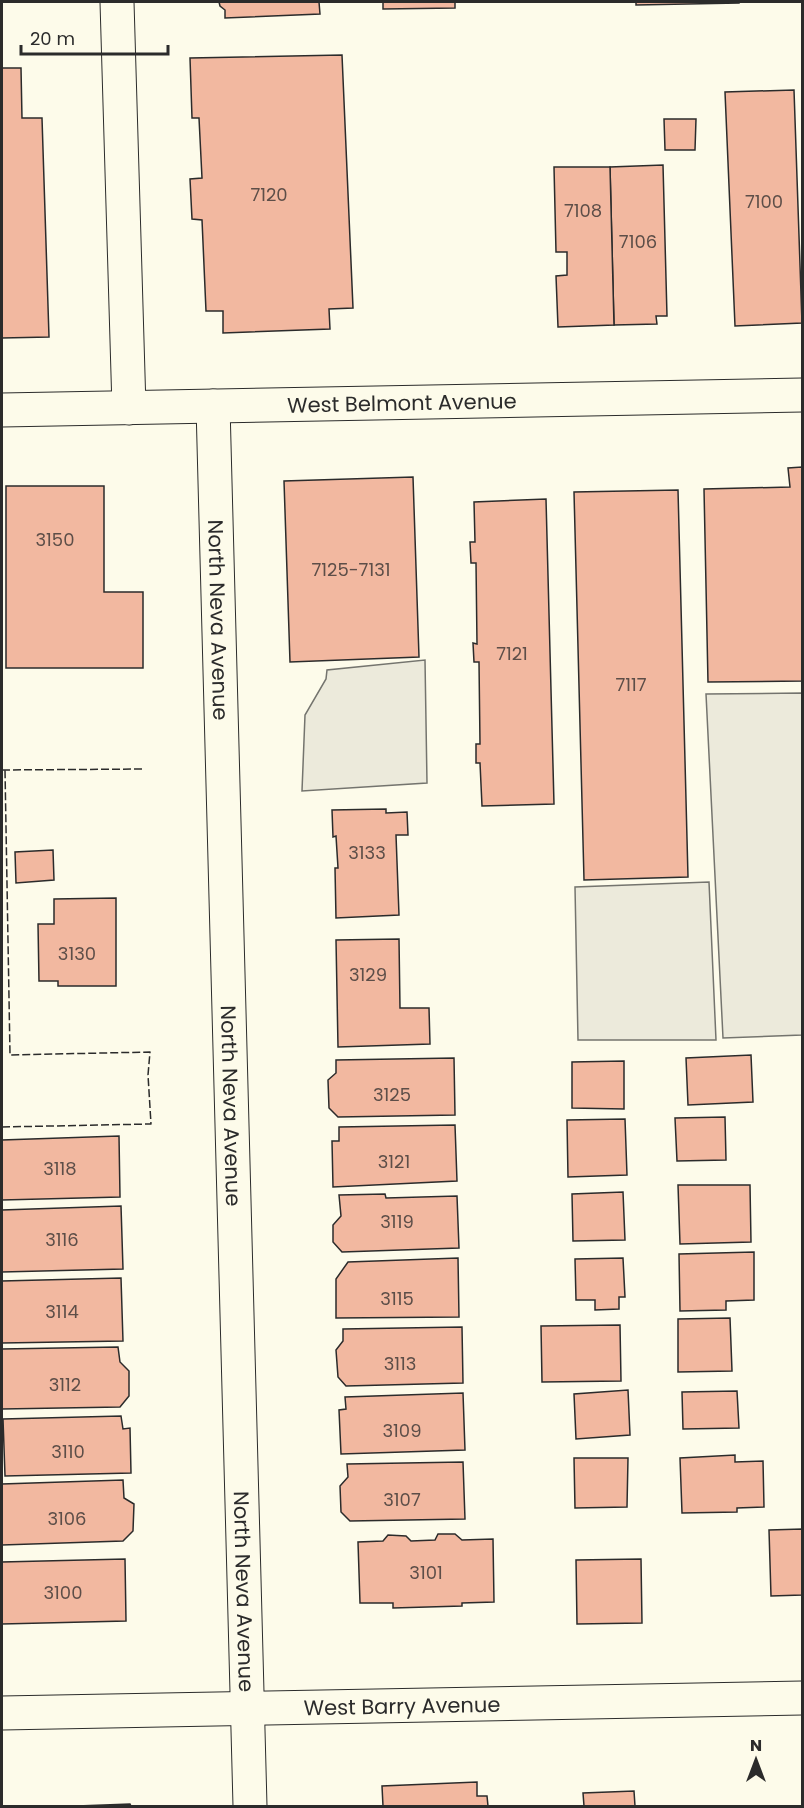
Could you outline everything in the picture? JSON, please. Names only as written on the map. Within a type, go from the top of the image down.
[{"type":"street","points":[[117,2],[129,408]]},
{"type":"street","name":"West Belmont Avenue","points":[[2,410],[802,395]]},
{"type":"street","name":"North Neva Avenue","points":[[213,406],[250,1806]]},
{"type":"street","name":"West Barry Avenue","points":[[2,1713],[802,1698]]},
{"type":"shaded area","points":[[425,660],[427,783],[302,791],[305,715],[326,679],[327,670]]},
{"type":"shaded area","points":[[802,693],[802,1035],[723,1038],[706,694]]},
{"type":"shaded area","points":[[709,882],[716,1040],[578,1040],[575,887]]},
{"type":"building","points":[[219,2],[319,2],[320,14],[225,18],[225,10]]},
{"type":"building","points":[[383,2],[455,2],[455,8],[383,9]]},
{"type":"building","points":[[636,2],[739,2],[739,3],[636,5]]},
{"type":"building","points":[[342,55],[353,308],[329,309],[330,329],[223,333],[223,311],[206,311],[202,220],[192,219],[190,179],[202,178],[199,118],[192,118],[190,58]]},
{"type":"building","points":[[2,68],[21,68],[22,118],[42,118],[49,337],[2,338]]},
{"type":"building","points":[[794,90],[802,323],[735,326],[725,92]]},
{"type":"building","points":[[664,119],[696,119],[695,150],[665,150]]},
{"type":"building","points":[[663,165],[667,316],[656,316],[657,324],[614,325],[610,167]]},
{"type":"building","points":[[554,167],[610,167],[614,325],[558,327],[556,276],[567,275],[567,252],[556,252]]},
{"type":"building","points":[[802,467],[802,681],[708,682],[704,489],[790,487],[788,468]]},
{"type":"building","points":[[413,477],[419,657],[290,662],[284,481]]},
{"type":"building","points":[[6,486],[104,486],[104,592],[143,592],[143,668],[6,668]]},
{"type":"building","points":[[678,490],[688,877],[584,880],[574,492]]},
{"type":"building","points":[[546,499],[554,804],[482,806],[480,763],[476,763],[476,744],[480,744],[479,662],[474,662],[473,643],[477,644],[476,563],[471,563],[470,542],[475,542],[474,502]]},
{"type":"building","points":[[386,809],[386,813],[407,812],[408,835],[396,835],[399,915],[336,918],[335,868],[338,868],[332,810]]},
{"type":"building","points":[[53,850],[54,880],[16,883],[15,852]]},
{"type":"building","points":[[116,898],[116,986],[58,986],[58,981],[39,981],[38,924],[54,924],[54,899]]},
{"type":"building","points":[[399,939],[400,1008],[429,1008],[430,1044],[338,1047],[336,940]]},
{"type":"building","points":[[751,1055],[753,1102],[688,1105],[686,1058]]},
{"type":"building","points":[[454,1058],[455,1115],[338,1117],[329,1108],[328,1080],[336,1073],[336,1060]]},
{"type":"building","points":[[624,1061],[624,1109],[572,1108],[572,1062]]},
{"type":"building","points":[[725,1117],[726,1160],[677,1161],[675,1118]]},
{"type":"building","points":[[625,1119],[627,1175],[568,1177],[567,1120]]},
{"type":"building","points":[[455,1125],[457,1181],[333,1187],[332,1141],[339,1141],[339,1127]]},
{"type":"building","points":[[119,1136],[120,1197],[2,1200],[2,1140]]},
{"type":"building","points":[[678,1185],[750,1185],[751,1242],[680,1244]]},
{"type":"building","points":[[623,1192],[625,1240],[573,1241],[572,1194]]},
{"type":"building","points":[[385,1194],[386,1198],[457,1196],[459,1248],[342,1252],[333,1242],[333,1225],[341,1216],[339,1195]]},
{"type":"building","points":[[121,1206],[123,1269],[2,1272],[2,1210]]},
{"type":"building","points":[[754,1252],[754,1300],[726,1301],[726,1310],[680,1311],[679,1254]]},
{"type":"building","points":[[458,1258],[459,1317],[336,1318],[336,1279],[348,1262]]},
{"type":"building","points":[[623,1258],[625,1297],[619,1297],[619,1309],[595,1310],[595,1300],[576,1300],[575,1259]]},
{"type":"building","points":[[121,1278],[123,1341],[2,1343],[2,1281]]},
{"type":"building","points":[[730,1318],[732,1371],[678,1372],[678,1319]]},
{"type":"building","points":[[620,1325],[621,1381],[542,1382],[541,1326]]},
{"type":"building","points":[[462,1327],[463,1383],[346,1386],[338,1377],[336,1350],[343,1341],[343,1329]]},
{"type":"building","points":[[118,1347],[120,1362],[129,1371],[129,1396],[120,1407],[2,1409],[2,1349]]},
{"type":"building","points":[[628,1390],[630,1435],[576,1439],[574,1394]]},
{"type":"building","points":[[737,1391],[739,1428],[683,1429],[682,1392]]},
{"type":"building","points":[[463,1393],[465,1450],[341,1454],[339,1410],[346,1409],[345,1397]]},
{"type":"building","points":[[121,1416],[123,1429],[130,1428],[131,1473],[5,1476],[3,1419]]},
{"type":"building","points":[[735,1455],[735,1462],[763,1461],[764,1507],[737,1508],[737,1512],[682,1513],[680,1458]]},
{"type":"building","points":[[574,1458],[628,1458],[627,1507],[575,1508]]},
{"type":"building","points":[[463,1462],[465,1519],[350,1521],[341,1512],[340,1486],[348,1477],[347,1464]]},
{"type":"building","points":[[123,1480],[124,1498],[134,1504],[133,1531],[123,1541],[2,1545],[2,1484]]},
{"type":"building","points":[[802,1529],[802,1595],[771,1596],[769,1530]]},
{"type":"building","points":[[438,1534],[455,1534],[462,1540],[493,1539],[494,1602],[462,1603],[462,1606],[393,1608],[393,1603],[360,1603],[358,1542],[383,1541],[388,1535],[406,1536],[411,1541],[435,1540]]},
{"type":"building","points":[[125,1559],[126,1621],[2,1624],[2,1562]]},
{"type":"building","points":[[641,1559],[642,1623],[577,1624],[576,1560]]},
{"type":"building","points":[[477,1782],[477,1796],[487,1796],[488,1806],[383,1806],[382,1786]]},
{"type":"building","points":[[634,1791],[635,1806],[584,1806],[583,1793]]},
{"type":"building","points":[[130,1804],[131,1806],[77,1806]]},
{"type":"fence","points":[[2,770],[143,769]]},
{"type":"fence","points":[[2,1127],[151,1124],[148,1075],[150,1052],[10,1055],[5,770]]}]
